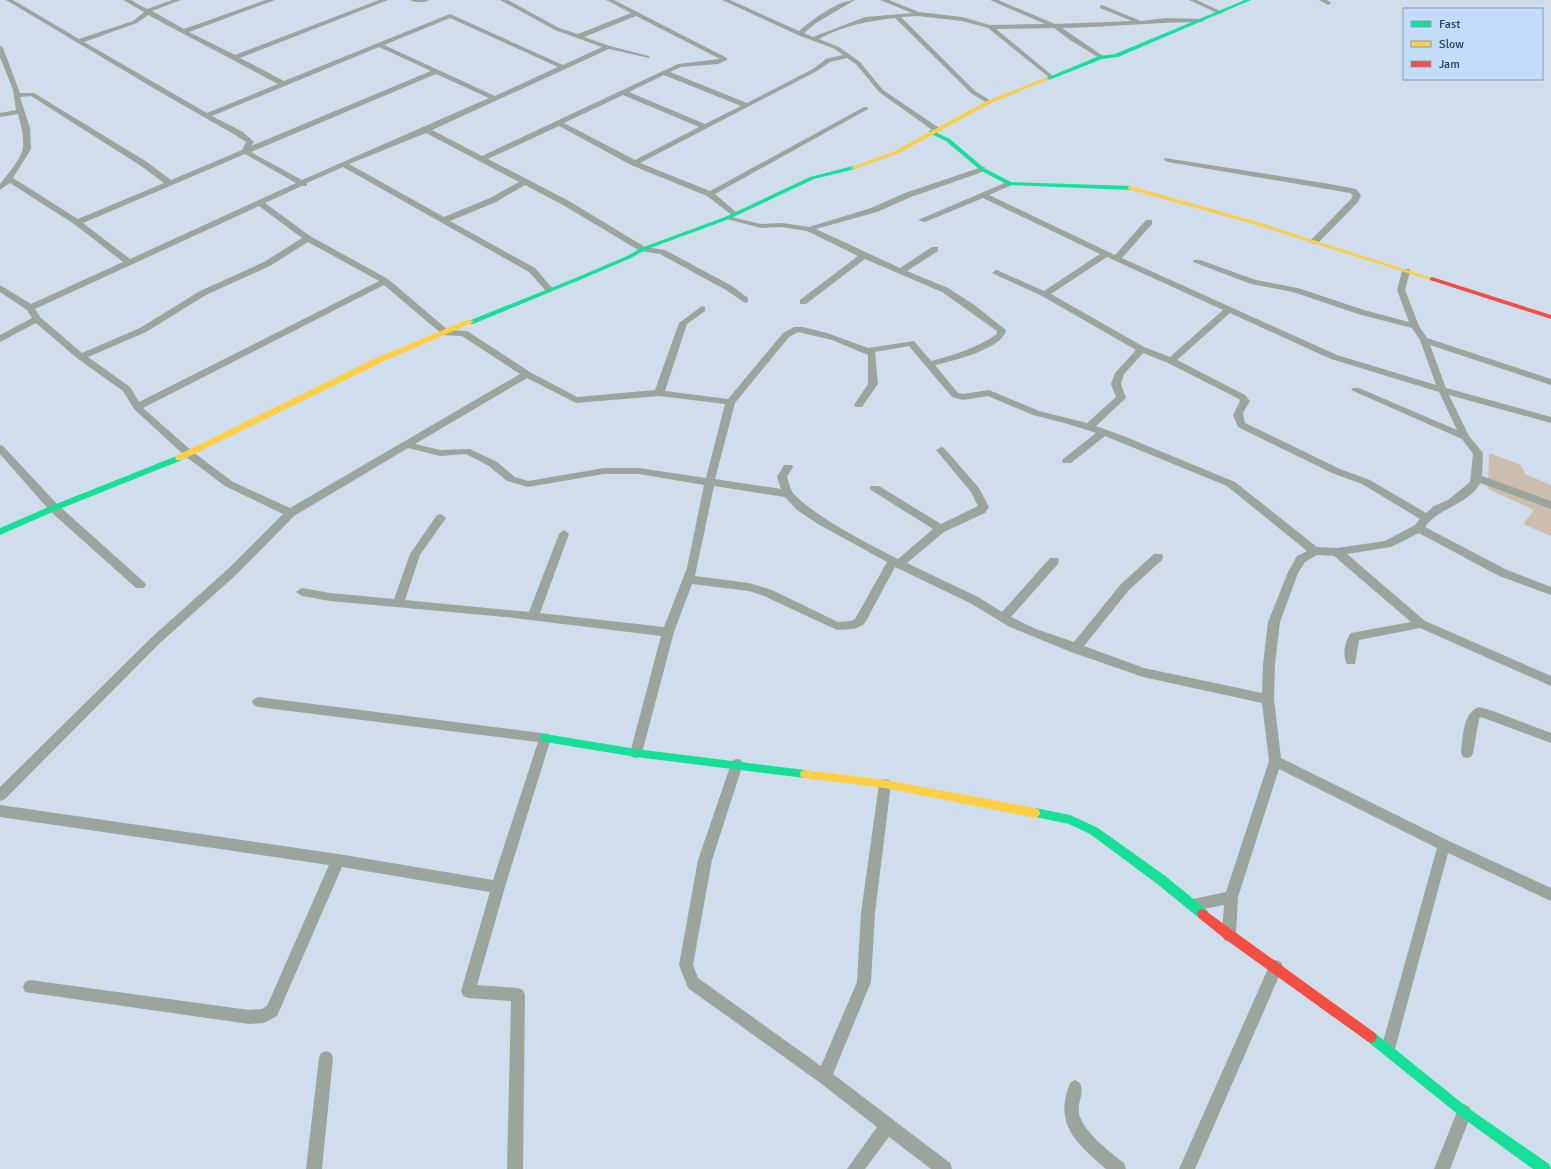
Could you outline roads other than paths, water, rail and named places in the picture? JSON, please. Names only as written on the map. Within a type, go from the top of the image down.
[{"type":"street","points":[[9,0],[157,88],[207,115],[250,142],[245,151]]},
{"type":"street","points":[[126,0],[183,32],[236,57],[284,84]]},
{"type":"street","points":[[80,41],[135,22],[148,12],[178,0]]},
{"type":"street","points":[[183,32],[272,0]]},
{"type":"street","points":[[236,57],[385,0]]},
{"type":"street","points":[[413,0],[426,0]]},
{"type":"street","points":[[503,0],[557,29],[608,47],[647,57]]},
{"type":"street","points":[[483,159],[561,124],[680,65],[718,62],[725,59],[609,0]]},
{"type":"street","points":[[725,0],[800,34],[837,48],[858,64],[881,91],[948,140],[982,169],[1010,184]]},
{"type":"street","points":[[800,34],[814,22],[852,0]]},
{"type":"street","points":[[883,0],[918,14]]},
{"type":"street","points":[[993,0],[1057,27],[1072,39],[1101,56]]},
{"type":"street","points":[[1192,0],[1221,13]]},
{"type":"street","points":[[0,532],[54,508],[189,454],[377,361],[549,289],[611,265],[643,249],[730,216],[812,178],[862,166],[897,152],[989,102],[1101,56],[1116,56],[1249,0]]},
{"type":"street","points":[[1102,7],[1144,24]]},
{"type":"street","points":[[580,36],[635,14]]},
{"type":"street","points":[[814,39],[823,34],[865,19],[918,14],[962,19],[990,27],[1057,27],[1144,24],[1166,20],[1202,20]]},
{"type":"street","points":[[207,115],[381,46],[450,16],[562,67]]},
{"type":"street","points":[[896,16],[973,92],[989,102]]},
{"type":"street","points":[[990,27],[1051,77]]},
{"type":"street","points":[[381,46],[437,70],[494,98]]},
{"type":"street","points":[[30,308],[128,262],[304,184],[343,164],[426,130],[608,47]]},
{"type":"street","points":[[0,48],[17,95],[26,128],[27,150],[9,179],[0,188]]},
{"type":"street","points":[[634,163],[815,70],[828,60],[848,56]]},
{"type":"street","points":[[77,222],[437,70]]},
{"type":"street","points":[[665,73],[747,106]]},
{"type":"street","points":[[625,93],[705,127]]},
{"type":"street","points":[[17,95],[32,94],[138,160],[170,183]]},
{"type":"street","points":[[710,194],[866,108]]},
{"type":"street","points":[[0,115],[21,111]]},
{"type":"street","points":[[561,124],[634,163],[710,194],[730,216],[761,226],[782,225],[809,229],[864,256],[945,290],[970,306],[1002,330],[1001,335],[996,340],[959,356],[928,364]]},
{"type":"street","points":[[426,130],[566,203],[643,249],[662,252],[729,288],[745,300]]},
{"type":"street","points":[[245,151],[304,184]]},
{"type":"street","points":[[1168,160],[1227,171],[1314,183],[1353,191],[1357,195],[1355,200],[1314,242]]},
{"type":"street","points":[[343,164],[532,270],[549,289]]},
{"type":"street","points":[[809,229],[874,210],[908,195],[982,169]]},
{"type":"street","points":[[9,179],[77,222],[128,262]]},
{"type":"street","points":[[444,220],[493,200],[524,182]]},
{"type":"street","points":[[922,220],[1010,184],[1131,189],[1227,214],[1551,317]]},
{"type":"street","points":[[983,195],[1106,254],[1334,357],[1404,380],[1442,389],[1551,420]]},
{"type":"street","points":[[260,203],[307,238],[385,281],[446,333],[464,333],[527,374],[576,400],[659,393],[730,402]]},
{"type":"street","points":[[1117,258],[1149,222]]},
{"type":"street","points":[[81,357],[143,330],[203,293],[267,264],[304,243],[307,238]]},
{"type":"street","points":[[901,271],[935,249]]},
{"type":"street","points":[[1045,294],[1106,254]]},
{"type":"street","points":[[804,302],[864,256]]},
{"type":"street","points":[[1197,262],[1254,282],[1295,290],[1361,312],[1415,326]]},
{"type":"street","points":[[1229,935],[1231,897],[1275,761],[1268,699],[1269,664],[1274,622],[1293,572],[1301,559],[1315,551],[1336,552],[1387,544],[1419,528],[1426,518],[1438,509],[1452,503],[1466,493],[1475,484],[1477,478],[1478,453],[1465,436],[1442,389],[1424,340],[1415,326],[1401,290],[1406,271]]},
{"type":"street","points":[[996,273],[1045,294],[1142,349],[1171,361],[1242,397],[1245,401],[1237,414],[1237,420],[1241,425],[1336,471],[1366,482],[1426,518]]},
{"type":"street","points":[[137,407],[385,281]]},
{"type":"street","points":[[0,288],[30,308],[37,319],[81,357],[127,388],[137,407],[189,454],[229,484],[290,513]]},
{"type":"street","points":[[659,393],[680,336],[683,323],[702,309]]},
{"type":"street","points":[[1171,361],[1228,310]]},
{"type":"street","points":[[0,339],[37,319]]},
{"type":"street","points":[[636,753],[668,632],[692,568],[710,481],[730,402],[786,335],[793,330],[807,330],[868,351],[872,354],[874,363],[873,384],[859,405]]},
{"type":"street","points":[[1424,340],[1551,382]]},
{"type":"street","points":[[868,351],[908,342],[913,345],[955,395],[959,397],[989,393],[1036,413],[1070,420],[1123,439],[1231,484],[1315,551]]},
{"type":"street","points":[[1089,427],[1121,398],[1116,384],[1120,373],[1142,349]]},
{"type":"street","points":[[0,795],[156,640],[233,571],[290,513],[527,374]]},
{"type":"street","points":[[1356,390],[1465,436]]},
{"type":"street","points":[[1067,462],[1103,433]]},
{"type":"street","points":[[407,445],[440,453],[467,451],[493,464],[511,479],[520,483],[528,484],[604,471],[639,471],[788,494]]},
{"type":"street","points":[[0,448],[54,508],[140,585]]},
{"type":"street","points":[[688,579],[749,587],[768,593],[837,626],[849,626],[859,622],[896,562],[940,529],[981,510],[984,507],[975,490],[941,450]]},
{"type":"street","points":[[788,467],[782,477],[788,494],[801,507],[822,521],[896,562],[974,600],[1026,629],[1075,649],[1143,672],[1268,699]]},
{"type":"street","points":[[1477,478],[1551,505]]},
{"type":"street","points":[[875,488],[940,529]]},
{"type":"street","points":[[398,603],[415,554],[441,518]]},
{"type":"street","points":[[1419,528],[1503,573],[1551,591]]},
{"type":"street","points":[[533,616],[564,534]]},
{"type":"street","points":[[1336,552],[1421,624],[1551,681]]},
{"type":"street","points":[[1075,649],[1125,587],[1158,557]]},
{"type":"street","points":[[1004,617],[1054,561]]},
{"type":"street","points":[[302,592],[533,616],[668,632]]},
{"type":"street","points":[[1351,662],[1352,640],[1354,636],[1421,624]]},
{"type":"street","points":[[258,702],[545,738],[636,753],[737,764],[885,784],[1070,820],[1094,831],[1193,905],[1229,935],[1388,1048],[1464,1112],[1544,1169]]},
{"type":"street","points":[[1467,753],[1473,717],[1479,712],[1490,714],[1551,738]]},
{"type":"street","points":[[514,1169],[518,995],[468,991],[498,887],[545,738]]},
{"type":"street","points":[[1275,761],[1444,845],[1551,895]]},
{"type":"street","points":[[737,764],[705,860],[686,965],[693,982],[888,1124],[944,1169]]},
{"type":"street","points":[[824,1077],[864,982],[868,913],[885,784]]},
{"type":"street","points":[[0,811],[338,860],[498,887]]},
{"type":"street","points":[[1388,1048],[1444,845]]},
{"type":"street","points":[[30,987],[249,1017],[264,1016],[272,1011],[338,860]]},
{"type":"street","points":[[1193,905],[1231,897]]},
{"type":"street","points":[[1187,1169],[1276,967]]},
{"type":"street","points":[[314,1169],[326,1058]]},
{"type":"street","points":[[1075,1088],[1070,1112],[1076,1127],[1091,1145],[1118,1169]]},
{"type":"street","points":[[1442,1169],[1464,1112]]},
{"type":"street","points":[[855,1169],[888,1124]]}]
